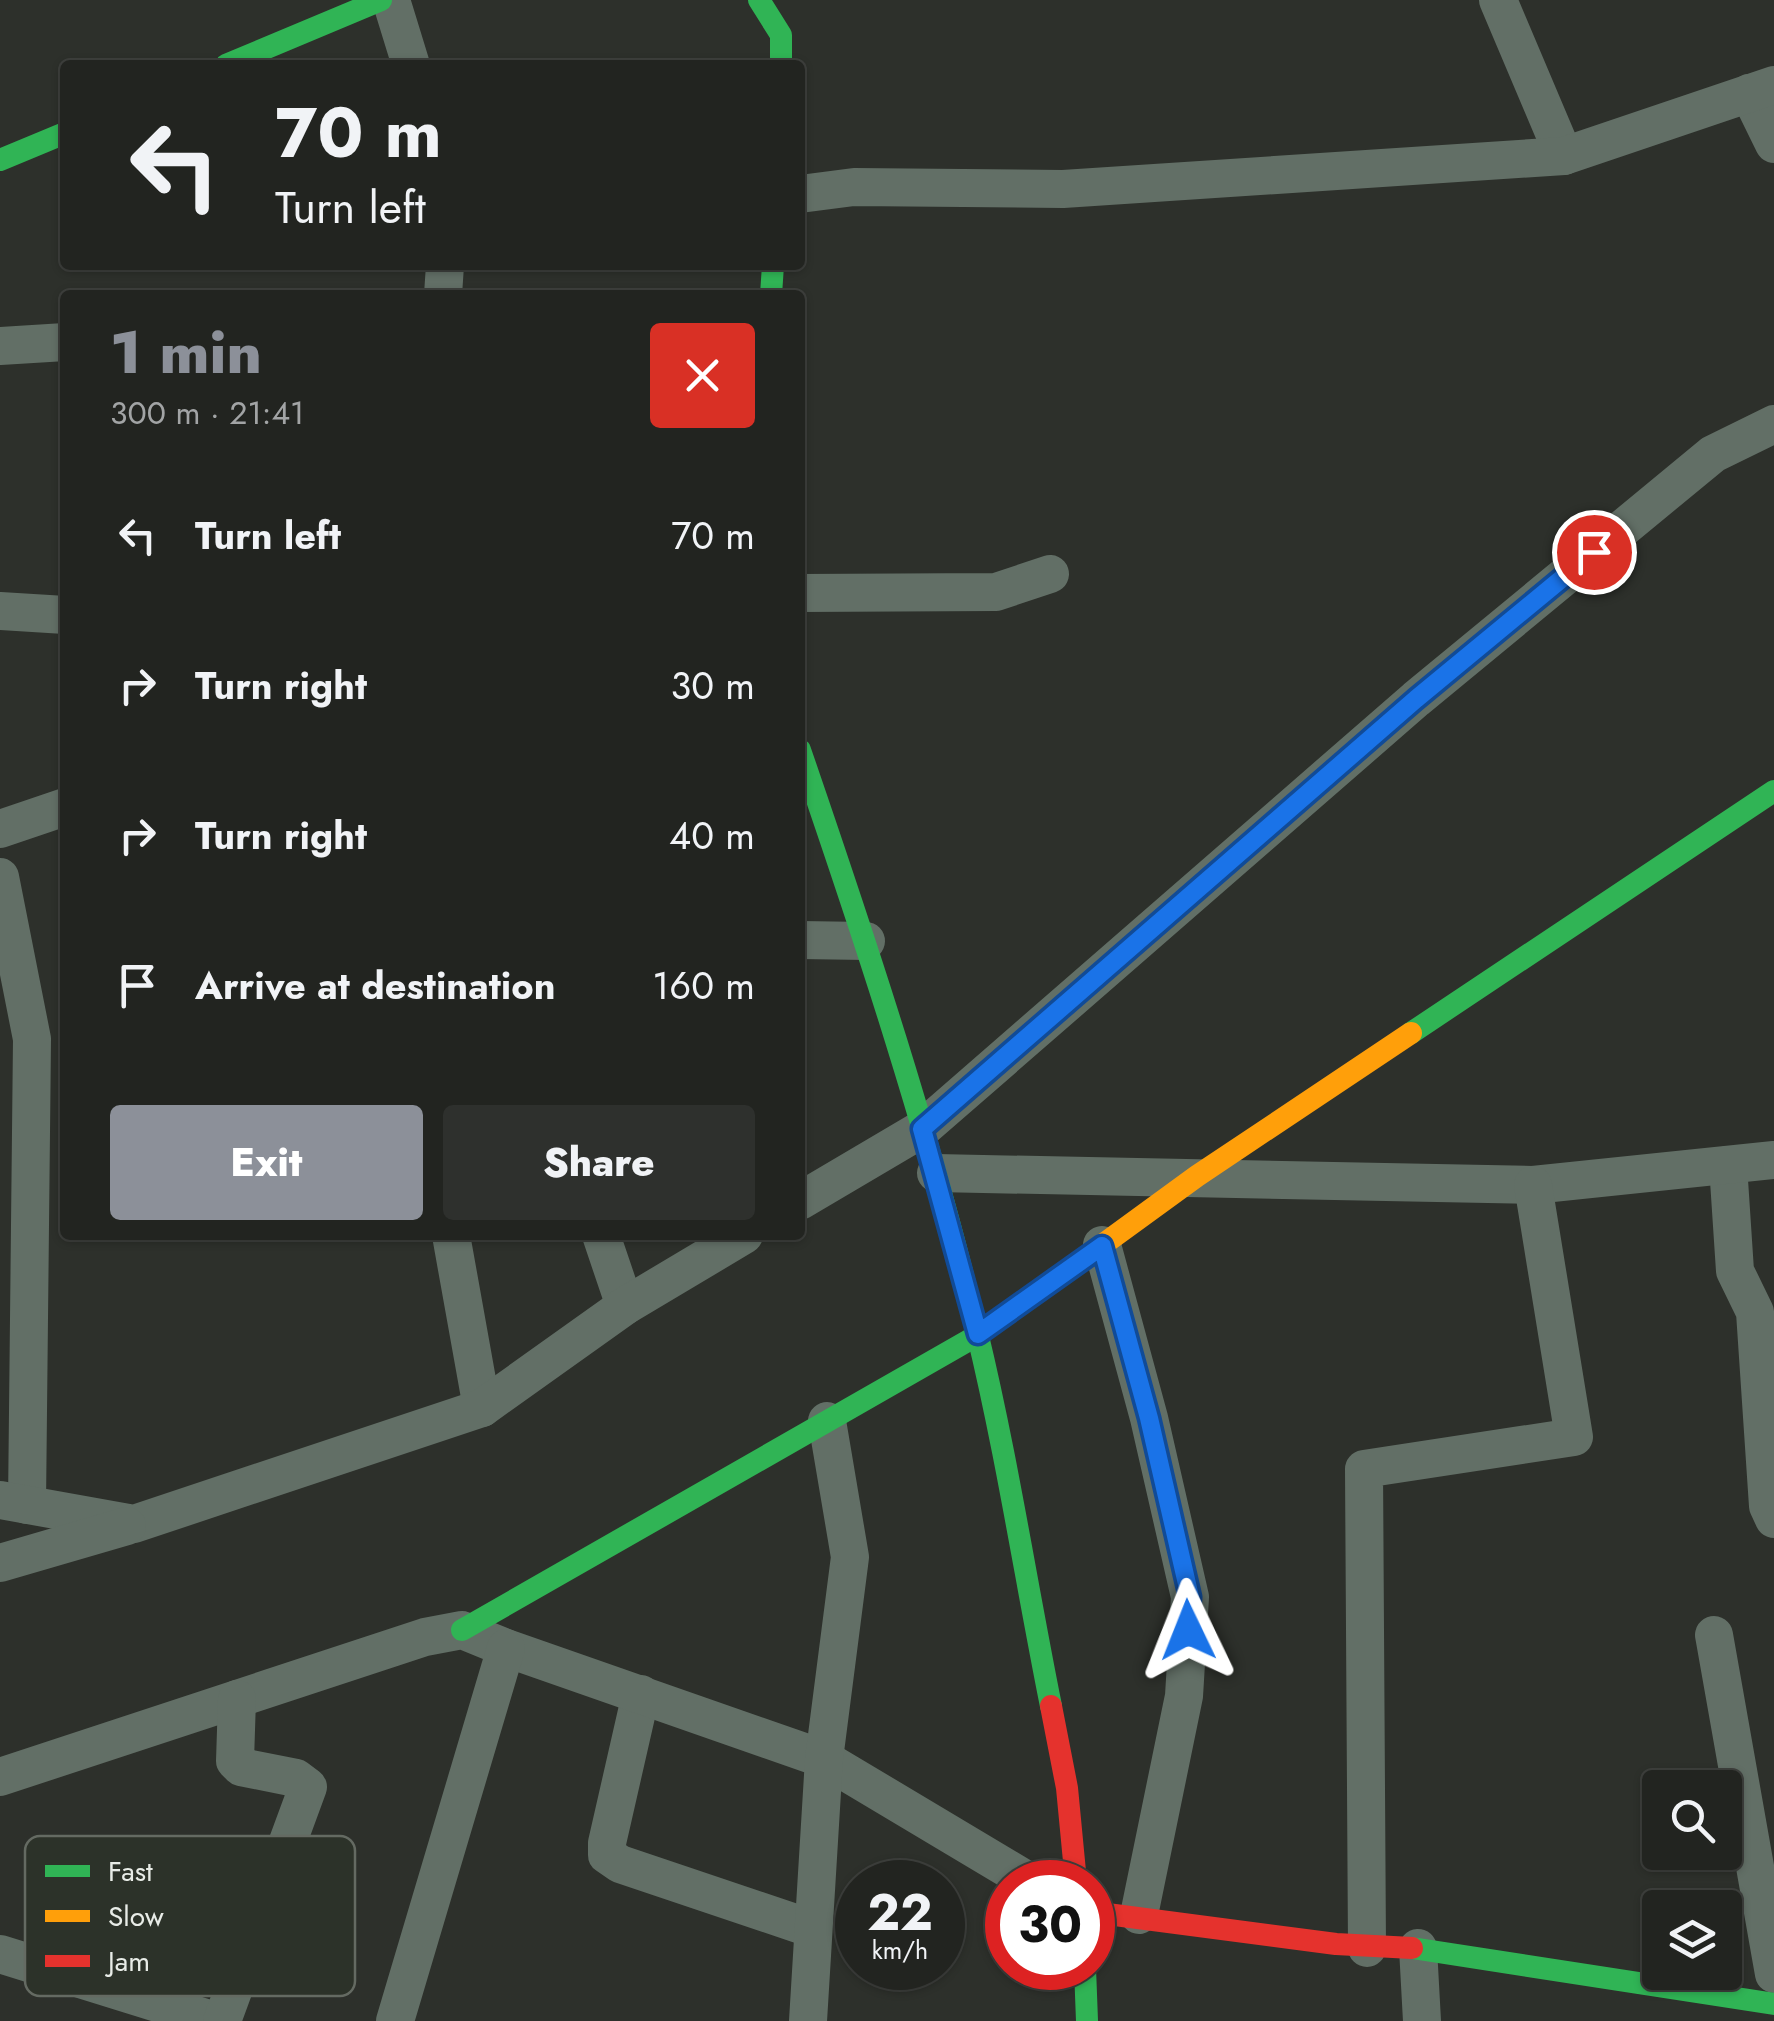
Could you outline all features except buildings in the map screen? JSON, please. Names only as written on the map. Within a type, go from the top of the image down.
[{"type":"street","points":[[238,60],[380,0]]},
{"type":"street","points":[[391,0],[409,60]]},
{"type":"street","points":[[760,0],[781,35],[781,60]]},
{"type":"street","points":[[1498,0],[1564,156]]},
{"type":"street","points":[[805,193],[854,186],[1063,190],[1564,156],[1762,89],[1774,144]]},
{"type":"street","points":[[0,160],[60,134]]},
{"type":"street","points":[[0,346],[60,342]]},
{"type":"street","points":[[805,1199],[922,1129],[1416,699],[1713,454],[1774,424]]},
{"type":"street","points":[[805,592],[996,592],[1050,574]]},
{"type":"street","points":[[0,612],[60,615]]},
{"type":"street","points":[[805,766],[866,941],[936,1173],[978,1334],[1067,1788],[1074,1860]]},
{"type":"street","points":[[0,1777],[425,1637],[462,1630],[978,1334],[1197,1176],[1774,790]]},
{"type":"street","points":[[0,828],[60,809]]},
{"type":"street","points":[[0,877],[16,1039],[13,1502],[134,1524]]},
{"type":"street","points":[[805,940],[866,941]]},
{"type":"street","points":[[936,1173],[1533,1185],[1774,1160]]},
{"type":"street","points":[[1728,1165],[1735,1270],[1761,1298],[1754,1312],[1768,1506],[1774,1519]]},
{"type":"street","points":[[1367,1948],[1364,1469],[1574,1436],[1533,1185]]},
{"type":"street","points":[[452,1240],[482,1408]]},
{"type":"street","points":[[603,1240],[625,1306]]},
{"type":"street","points":[[0,1562],[134,1524],[482,1408],[625,1306],[736,1240]]},
{"type":"street","points":[[1102,1246],[1149,1418],[1190,1597],[1184,1696],[1139,1916]]},
{"type":"street","points":[[808,2021],[824,1760],[850,1557],[826,1422]]},
{"type":"street","points":[[462,1630],[824,1760],[993,1860]]},
{"type":"street","points":[[1714,1634],[1774,1974]]},
{"type":"street","points":[[395,2021],[506,1648]]},
{"type":"street","points":[[641,1694],[606,1855],[620,1864],[814,1930]]},
{"type":"street","points":[[237,1699],[235,1761],[241,1767],[296,1778],[308,1787],[289,1836]]},
{"type":"street","points":[[1115,1914],[1367,1948],[1418,1948],[1774,2004]]},
{"type":"street","points":[[1418,1948],[1422,2021]]},
{"type":"street","points":[[0,1954],[25,1962]]},
{"type":"street","points":[[1086,1990],[1087,2021]]},
{"type":"street","points":[[137,1996],[219,2021],[229,1996]]},
{"type":"traffic: fast","points":[[238,60],[381,0]]},
{"type":"traffic: fast","points":[[759,0],[781,35],[781,60]]},
{"type":"traffic: fast","points":[[0,160],[60,135]]},
{"type":"traffic: fast","points":[[771,290],[773,270]]},
{"type":"traffic: fast","points":[[805,765],[896,1039],[959,1258],[998,1425],[1051,1706]]},
{"type":"traffic: fast","points":[[1411,1033],[1774,791]]},
{"type":"traffic: fast","points":[[462,1630],[978,1335],[1042,1289]]},
{"type":"traffic: fast","points":[[1412,1948],[1774,2004]]},
{"type":"traffic: fast","points":[[1086,1990],[1087,2021]]},
{"type":"traffic: slow","points":[[1042,1289],[1197,1176],[1411,1033]]},
{"type":"traffic: jam","points":[[1051,1706],[1067,1788],[1074,1860]]},
{"type":"traffic: jam","points":[[1115,1915],[1336,1944],[1412,1948]]},
{"type":"route","points":[[1188,1630],[1190,1597],[1149,1418],[1102,1246],[978,1334],[922,1129],[1416,699],[1594,552]]}]
